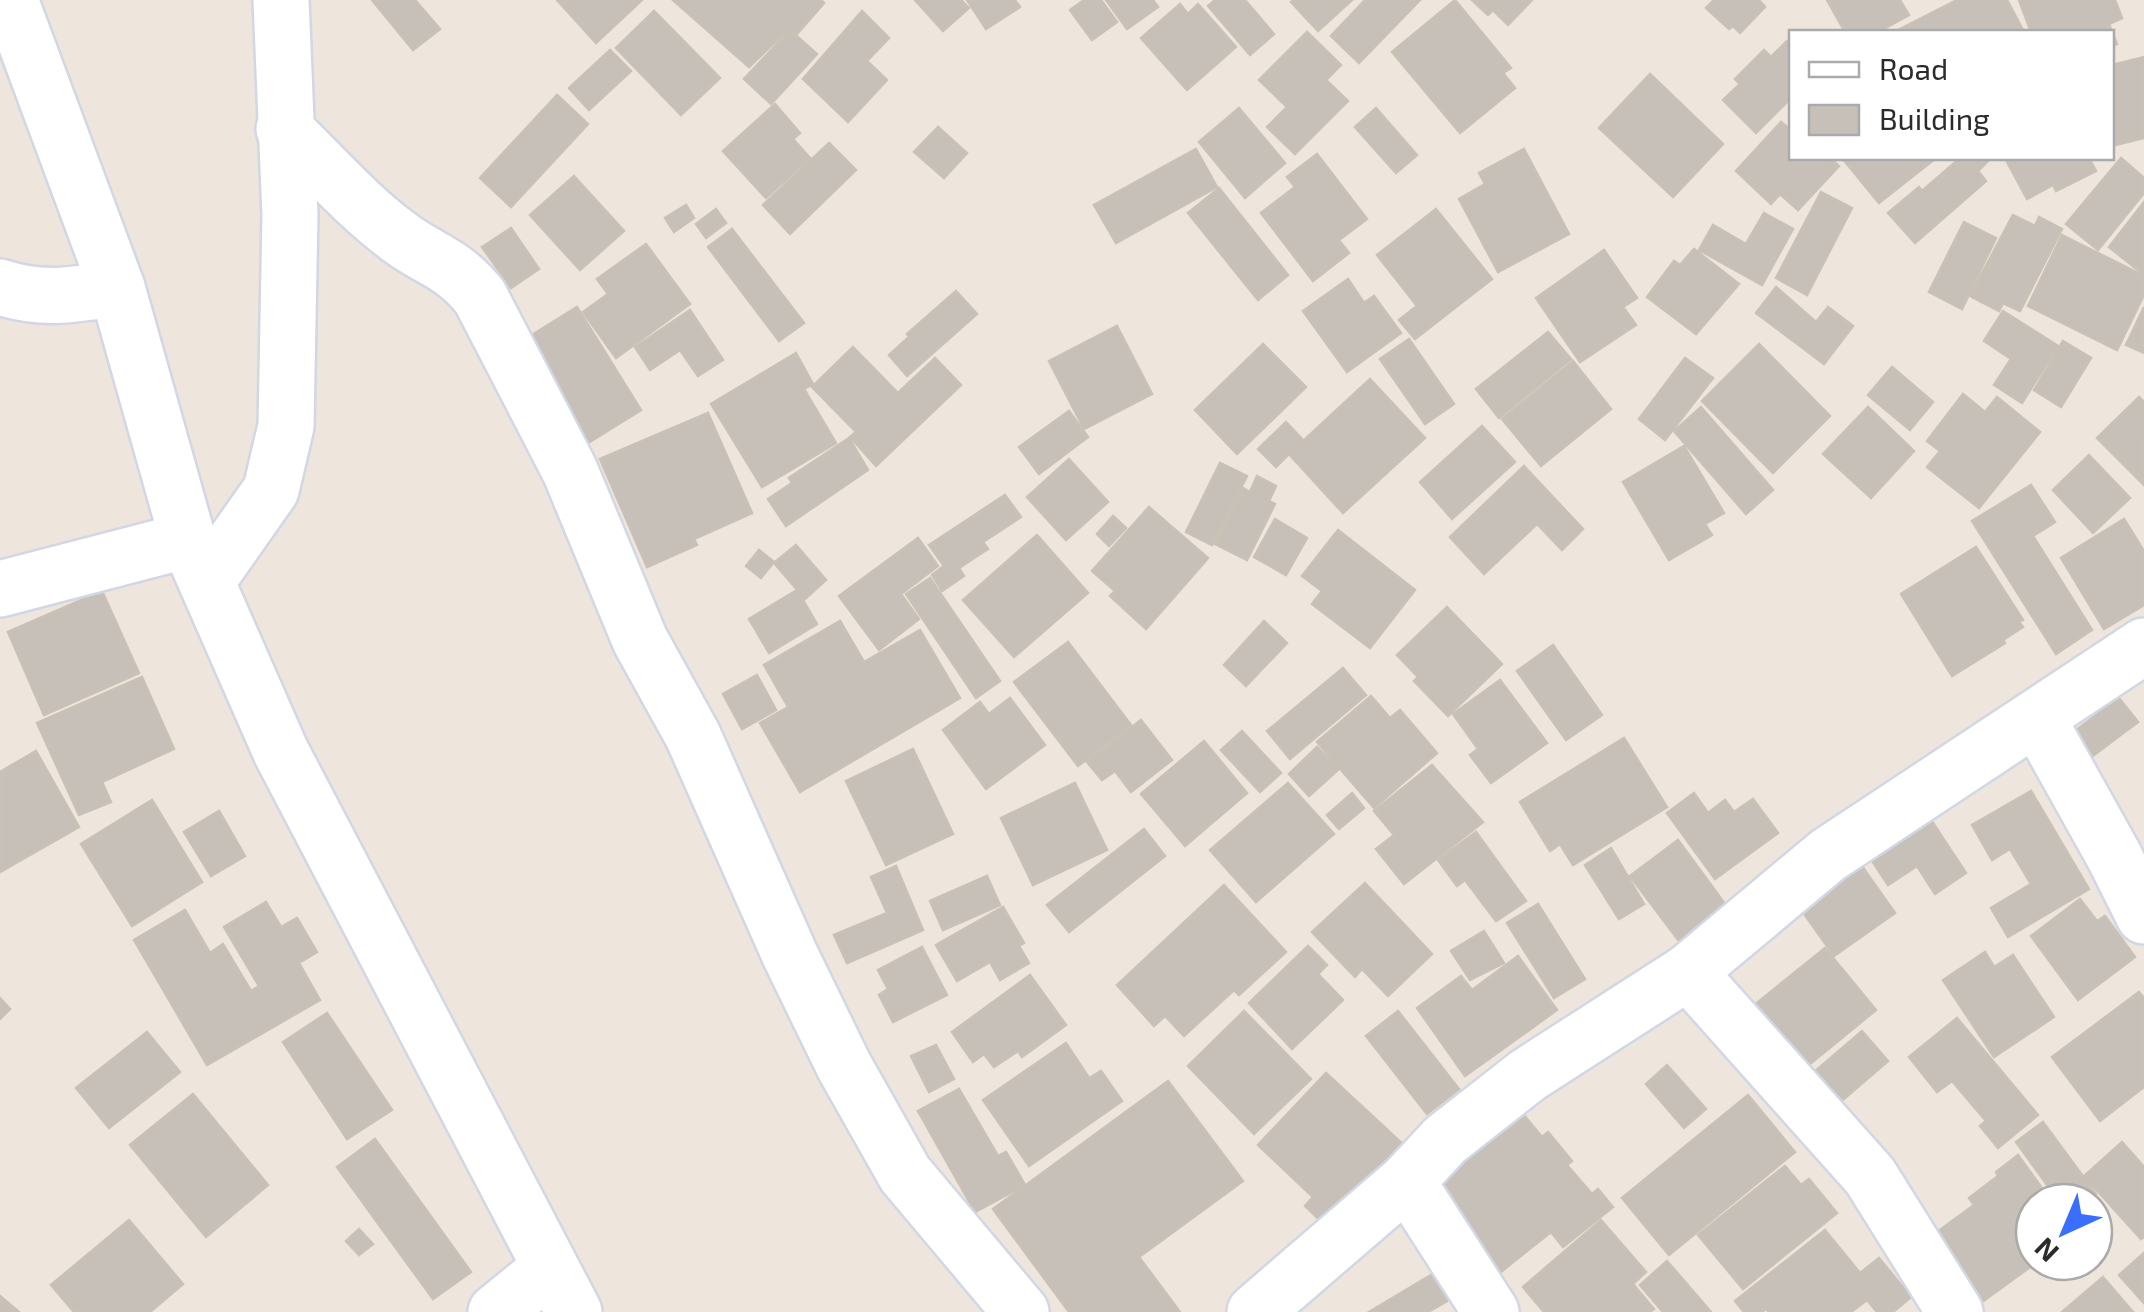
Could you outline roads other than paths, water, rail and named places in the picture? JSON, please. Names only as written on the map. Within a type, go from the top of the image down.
[{"type":"street","points":[[10,0],[117,288],[197,561],[281,752],[562,1290],[496,1312]]},
{"type":"street","points":[[0,589],[197,561],[271,490],[286,426],[290,215],[281,0]]},
{"type":"street","points":[[284,129],[369,212],[399,237],[462,274],[480,296],[570,471],[640,640],[693,736],[790,956],[844,1066],[905,1174],[1020,1312]]},
{"type":"street","points":[[0,287],[30,296],[117,288]]},
{"type":"street","points":[[1256,1312],[1407,1181],[1445,1140],[1528,1075],[1688,972],[1828,855],[2144,646]]},
{"type":"street","points":[[2036,718],[2144,916]]},
{"type":"street","points":[[1688,972],[1870,1176],[1954,1312]]},
{"type":"street","points":[[1407,1181],[1491,1312]]}]
